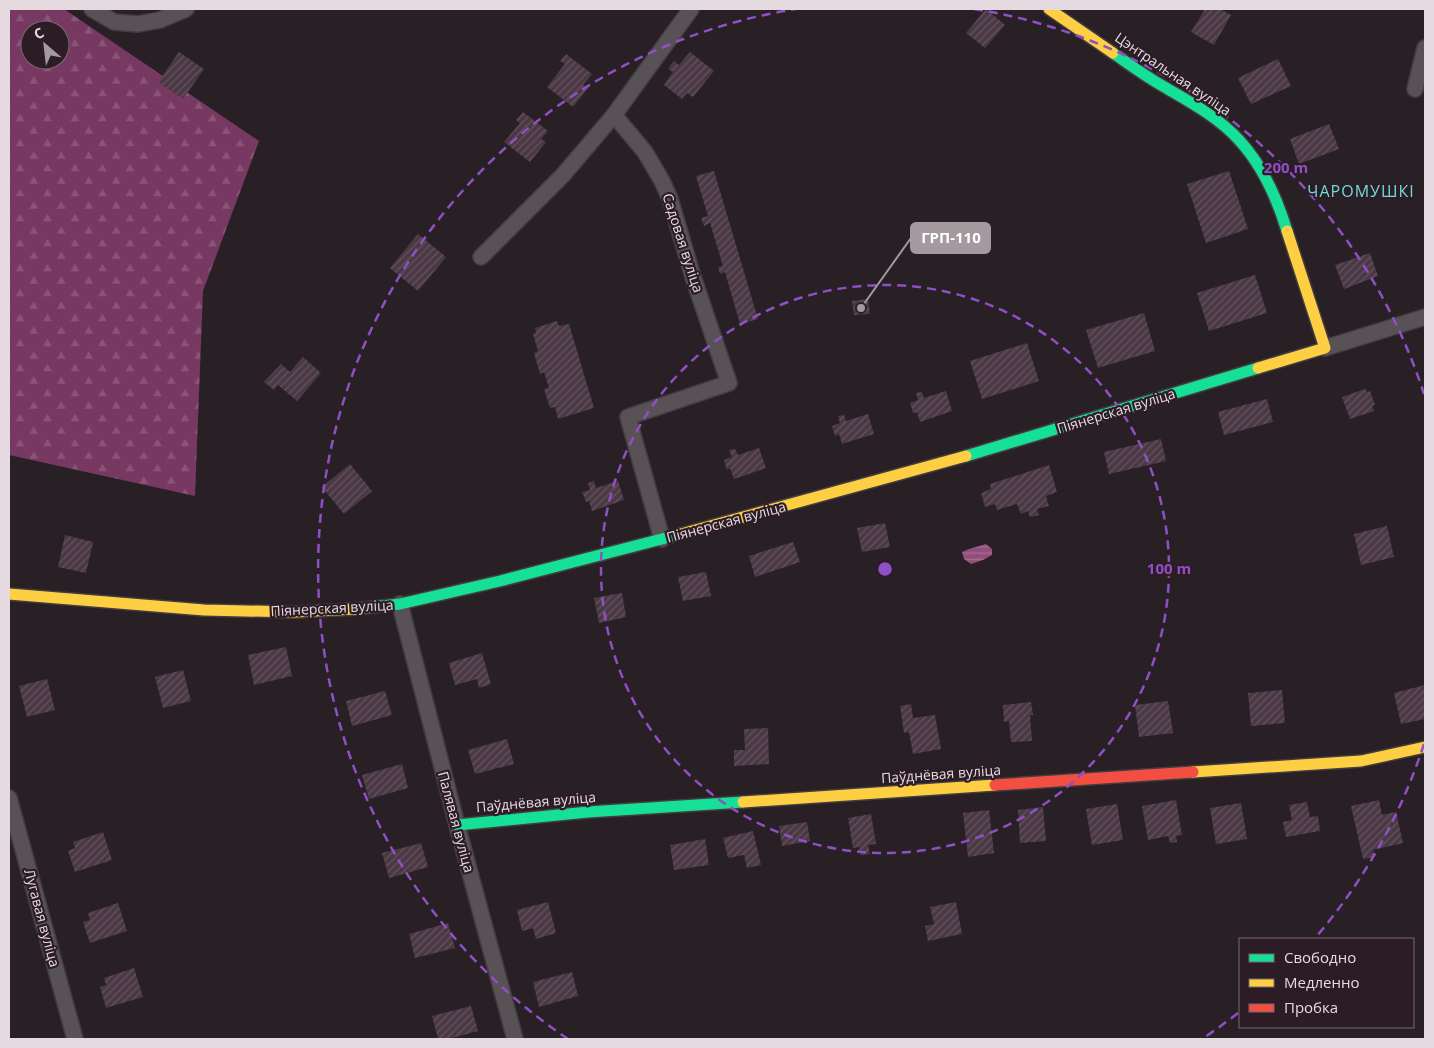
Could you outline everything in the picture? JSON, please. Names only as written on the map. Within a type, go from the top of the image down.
[{"type":"street","points":[[92,9],[114,22],[138,24],[160,20],[186,9]]},
{"type":"street","points":[[481,257],[563,175],[614,115],[691,9]]},
{"type":"street","name":"Цэнтральная вуліца","points":[[1049,9],[1212,117],[1249,150],[1270,185],[1279,205],[1325,348]]},
{"type":"street","points":[[1415,88],[1425,48]]},
{"type":"street","name":"Садовая вуліца","points":[[614,115],[645,152],[670,199],[693,277],[729,383],[628,417],[662,539]]},
{"type":"street","name":"Піянерская вуліца","points":[[9,594],[204,610],[294,612],[346,610],[400,604],[500,581],[662,539],[977,453],[1425,316]]},
{"type":"street","name":"Палявая вуліца","points":[[400,604],[514,1039]]},
{"type":"street","name":"Паўднёвая вуліца","points":[[457,825],[598,811],[1361,761],[1425,747]]},
{"type":"street","name":"Лугавая вуліца","points":[[9,798],[76,1039]]},
{"type":"green space","points":[[9,9],[64,9],[259,141],[203,291],[195,496],[9,455]]},
{"type":"shaded area","points":[[986,544],[992,549],[992,555],[971,564],[964,559],[962,552]]},
{"type":"building","points":[[986,9],[1005,25],[985,48],[966,33]]},
{"type":"building","points":[[1205,9],[1220,9],[1231,15],[1214,45],[1191,32]]},
{"type":"building","points":[[179,52],[204,69],[183,99],[158,82]]},
{"type":"building","points":[[690,52],[714,71],[693,97],[687,93],[682,99],[664,85],[673,72],[668,69],[674,61],[679,65]]},
{"type":"building","points":[[566,54],[592,74],[583,85],[588,88],[573,107],[547,87],[565,64],[560,61]]},
{"type":"building","points":[[1278,59],[1291,86],[1251,104],[1238,78]]},
{"type":"building","points":[[523,112],[548,131],[541,139],[546,142],[530,162],[504,142],[520,123],[516,120]]},
{"type":"building","points":[[1329,124],[1339,149],[1299,164],[1290,139]]},
{"type":"building","points":[[714,171],[758,319],[740,324],[725,272],[720,274],[718,267],[723,266],[710,223],[704,226],[701,218],[708,216],[696,176]]},
{"type":"building","points":[[1229,171],[1248,229],[1206,243],[1187,184]]},
{"type":"building","points":[[418,234],[446,257],[418,291],[390,268]]},
{"type":"building","points":[[1370,253],[1378,276],[1344,289],[1335,265]]},
{"type":"building","points":[[1255,275],[1267,313],[1209,331],[1197,293]]},
{"type":"building","points":[[868,299],[870,314],[854,315],[852,301]]},
{"type":"building","points":[[1144,313],[1155,351],[1098,368],[1086,330]]},
{"type":"building","points":[[557,321],[559,326],[569,324],[594,408],[558,419],[555,407],[550,408],[544,389],[549,388],[544,372],[540,374],[534,353],[538,351],[533,334],[536,333],[535,328]]},
{"type":"building","points":[[1027,343],[1039,381],[982,399],[970,361]]},
{"type":"building","points":[[303,357],[321,373],[297,401],[278,385],[274,390],[264,382],[281,364],[290,372]]},
{"type":"building","points":[[1365,389],[1367,392],[1370,391],[1375,405],[1372,406],[1374,411],[1350,419],[1342,397]]},
{"type":"building","points":[[946,391],[952,411],[920,422],[917,412],[913,413],[910,403],[918,400],[916,393],[922,392],[924,398]]},
{"type":"building","points":[[1267,399],[1273,422],[1224,435],[1218,412]]},
{"type":"building","points":[[868,414],[874,434],[842,444],[839,434],[835,436],[832,426],[840,423],[838,416],[844,415],[846,421]]},
{"type":"building","points":[[1161,439],[1166,461],[1109,474],[1104,452]]},
{"type":"building","points":[[759,448],[766,468],[734,479],[730,468],[727,470],[724,460],[732,457],[729,450],[735,449],[738,455]]},
{"type":"building","points":[[350,464],[372,491],[344,514],[322,487]]},
{"type":"building","points":[[1049,465],[1057,492],[1046,496],[1049,506],[1037,509],[1039,515],[1030,517],[1028,511],[1021,514],[1017,504],[997,510],[995,504],[985,507],[981,493],[991,489],[990,484]]},
{"type":"building","points":[[594,481],[596,488],[618,481],[624,500],[592,511],[589,501],[586,502],[582,492],[590,490],[588,483]]},
{"type":"building","points":[[885,523],[890,547],[862,552],[857,528]]},
{"type":"building","points":[[1387,526],[1394,557],[1361,565],[1354,534]]},
{"type":"building","points":[[65,535],[93,542],[86,573],[58,567]]},
{"type":"building","points":[[793,542],[800,562],[755,577],[749,556]]},
{"type":"building","points":[[706,572],[711,596],[683,601],[678,577]]},
{"type":"building","points":[[622,593],[626,617],[599,623],[594,598]]},
{"type":"building","points":[[286,647],[292,676],[254,685],[248,655]]},
{"type":"building","points":[[482,653],[491,684],[479,688],[477,679],[455,685],[449,663]]},
{"type":"building","points":[[183,670],[191,701],[163,708],[155,677]]},
{"type":"building","points":[[47,679],[55,710],[27,717],[19,686]]},
{"type":"building","points":[[1425,685],[1425,719],[1401,724],[1394,693]]},
{"type":"building","points":[[1282,690],[1285,723],[1251,726],[1248,693]]},
{"type":"building","points":[[385,691],[392,715],[352,726],[346,701]]},
{"type":"building","points":[[1168,701],[1173,733],[1139,737],[1135,705]]},
{"type":"building","points":[[1031,702],[1033,715],[1030,715],[1032,741],[1011,742],[1009,721],[1004,722],[1003,705]]},
{"type":"building","points":[[911,704],[913,718],[935,715],[941,749],[913,754],[909,732],[904,733],[900,706]]},
{"type":"building","points":[[768,728],[769,764],[734,766],[734,750],[745,750],[744,729]]},
{"type":"building","points":[[507,739],[514,764],[475,774],[468,750]]},
{"type":"building","points":[[402,764],[408,788],[369,799],[362,775]]},
{"type":"building","points":[[1176,800],[1182,835],[1176,836],[1177,842],[1170,843],[1168,836],[1148,840],[1142,806]]},
{"type":"building","points":[[1379,800],[1382,815],[1396,812],[1403,843],[1373,850],[1375,857],[1363,859],[1351,806]]},
{"type":"building","points":[[1307,802],[1310,817],[1318,816],[1320,831],[1286,837],[1283,822],[1292,820],[1289,805]]},
{"type":"building","points":[[1241,803],[1247,839],[1216,844],[1210,808]]},
{"type":"building","points":[[1117,804],[1123,840],[1092,845],[1086,809]]},
{"type":"building","points":[[1043,807],[1046,841],[1020,843],[1018,810]]},
{"type":"building","points":[[989,810],[994,853],[968,857],[963,813]]},
{"type":"building","points":[[871,814],[876,844],[868,845],[870,854],[860,855],[859,847],[853,848],[848,818]]},
{"type":"building","points":[[807,822],[810,841],[782,846],[779,826]]},
{"type":"building","points":[[753,831],[761,865],[747,868],[744,855],[728,858],[723,838]]},
{"type":"building","points":[[103,832],[112,860],[75,872],[68,851],[75,848],[73,842]]},
{"type":"building","points":[[705,839],[709,865],[674,870],[670,845]]},
{"type":"building","points":[[421,843],[428,867],[389,878],[382,853]]},
{"type":"building","points":[[548,902],[556,933],[536,939],[533,928],[522,931],[517,910]]},
{"type":"building","points":[[956,902],[962,934],[928,941],[925,926],[934,924],[930,907]]},
{"type":"building","points":[[118,903],[127,931],[90,943],[83,922],[90,920],[88,913]]},
{"type":"building","points":[[448,923],[455,948],[415,958],[409,934]]},
{"type":"building","points":[[134,968],[143,997],[106,1008],[100,987],[106,985],[104,978]]},
{"type":"building","points":[[572,972],[578,996],[539,1007],[533,982]]},
{"type":"building","points":[[471,1006],[478,1031],[448,1039],[438,1039],[432,1016]]},
{"type":"traffic: fast","points":[[1113,53],[1212,116],[1239,140],[1248,150],[1268,183],[1287,231]]},
{"type":"traffic: fast","points":[[966,456],[1258,368]]},
{"type":"traffic: fast","points":[[355,609],[400,604],[500,581],[681,534]]},
{"type":"traffic: fast","points":[[457,825],[588,812],[743,802]]},
{"type":"traffic: slow","points":[[1049,9],[1113,53]]},
{"type":"traffic: slow","points":[[1258,368],[1325,348],[1287,231]]},
{"type":"traffic: slow","points":[[681,534],[966,456]]},
{"type":"traffic: slow","points":[[9,594],[204,610],[294,612],[355,609]]},
{"type":"traffic: slow","points":[[1193,772],[1361,761],[1425,747]]},
{"type":"traffic: slow","points":[[743,802],[995,785]]},
{"type":"traffic: jam","points":[[995,785],[1193,772]]},
{"type":"place","name":"ГРП-110","points":[[861,308]]},
{"type":"district","name":"ЧАРОМУШКІ","points":[[1361,191]]}]
